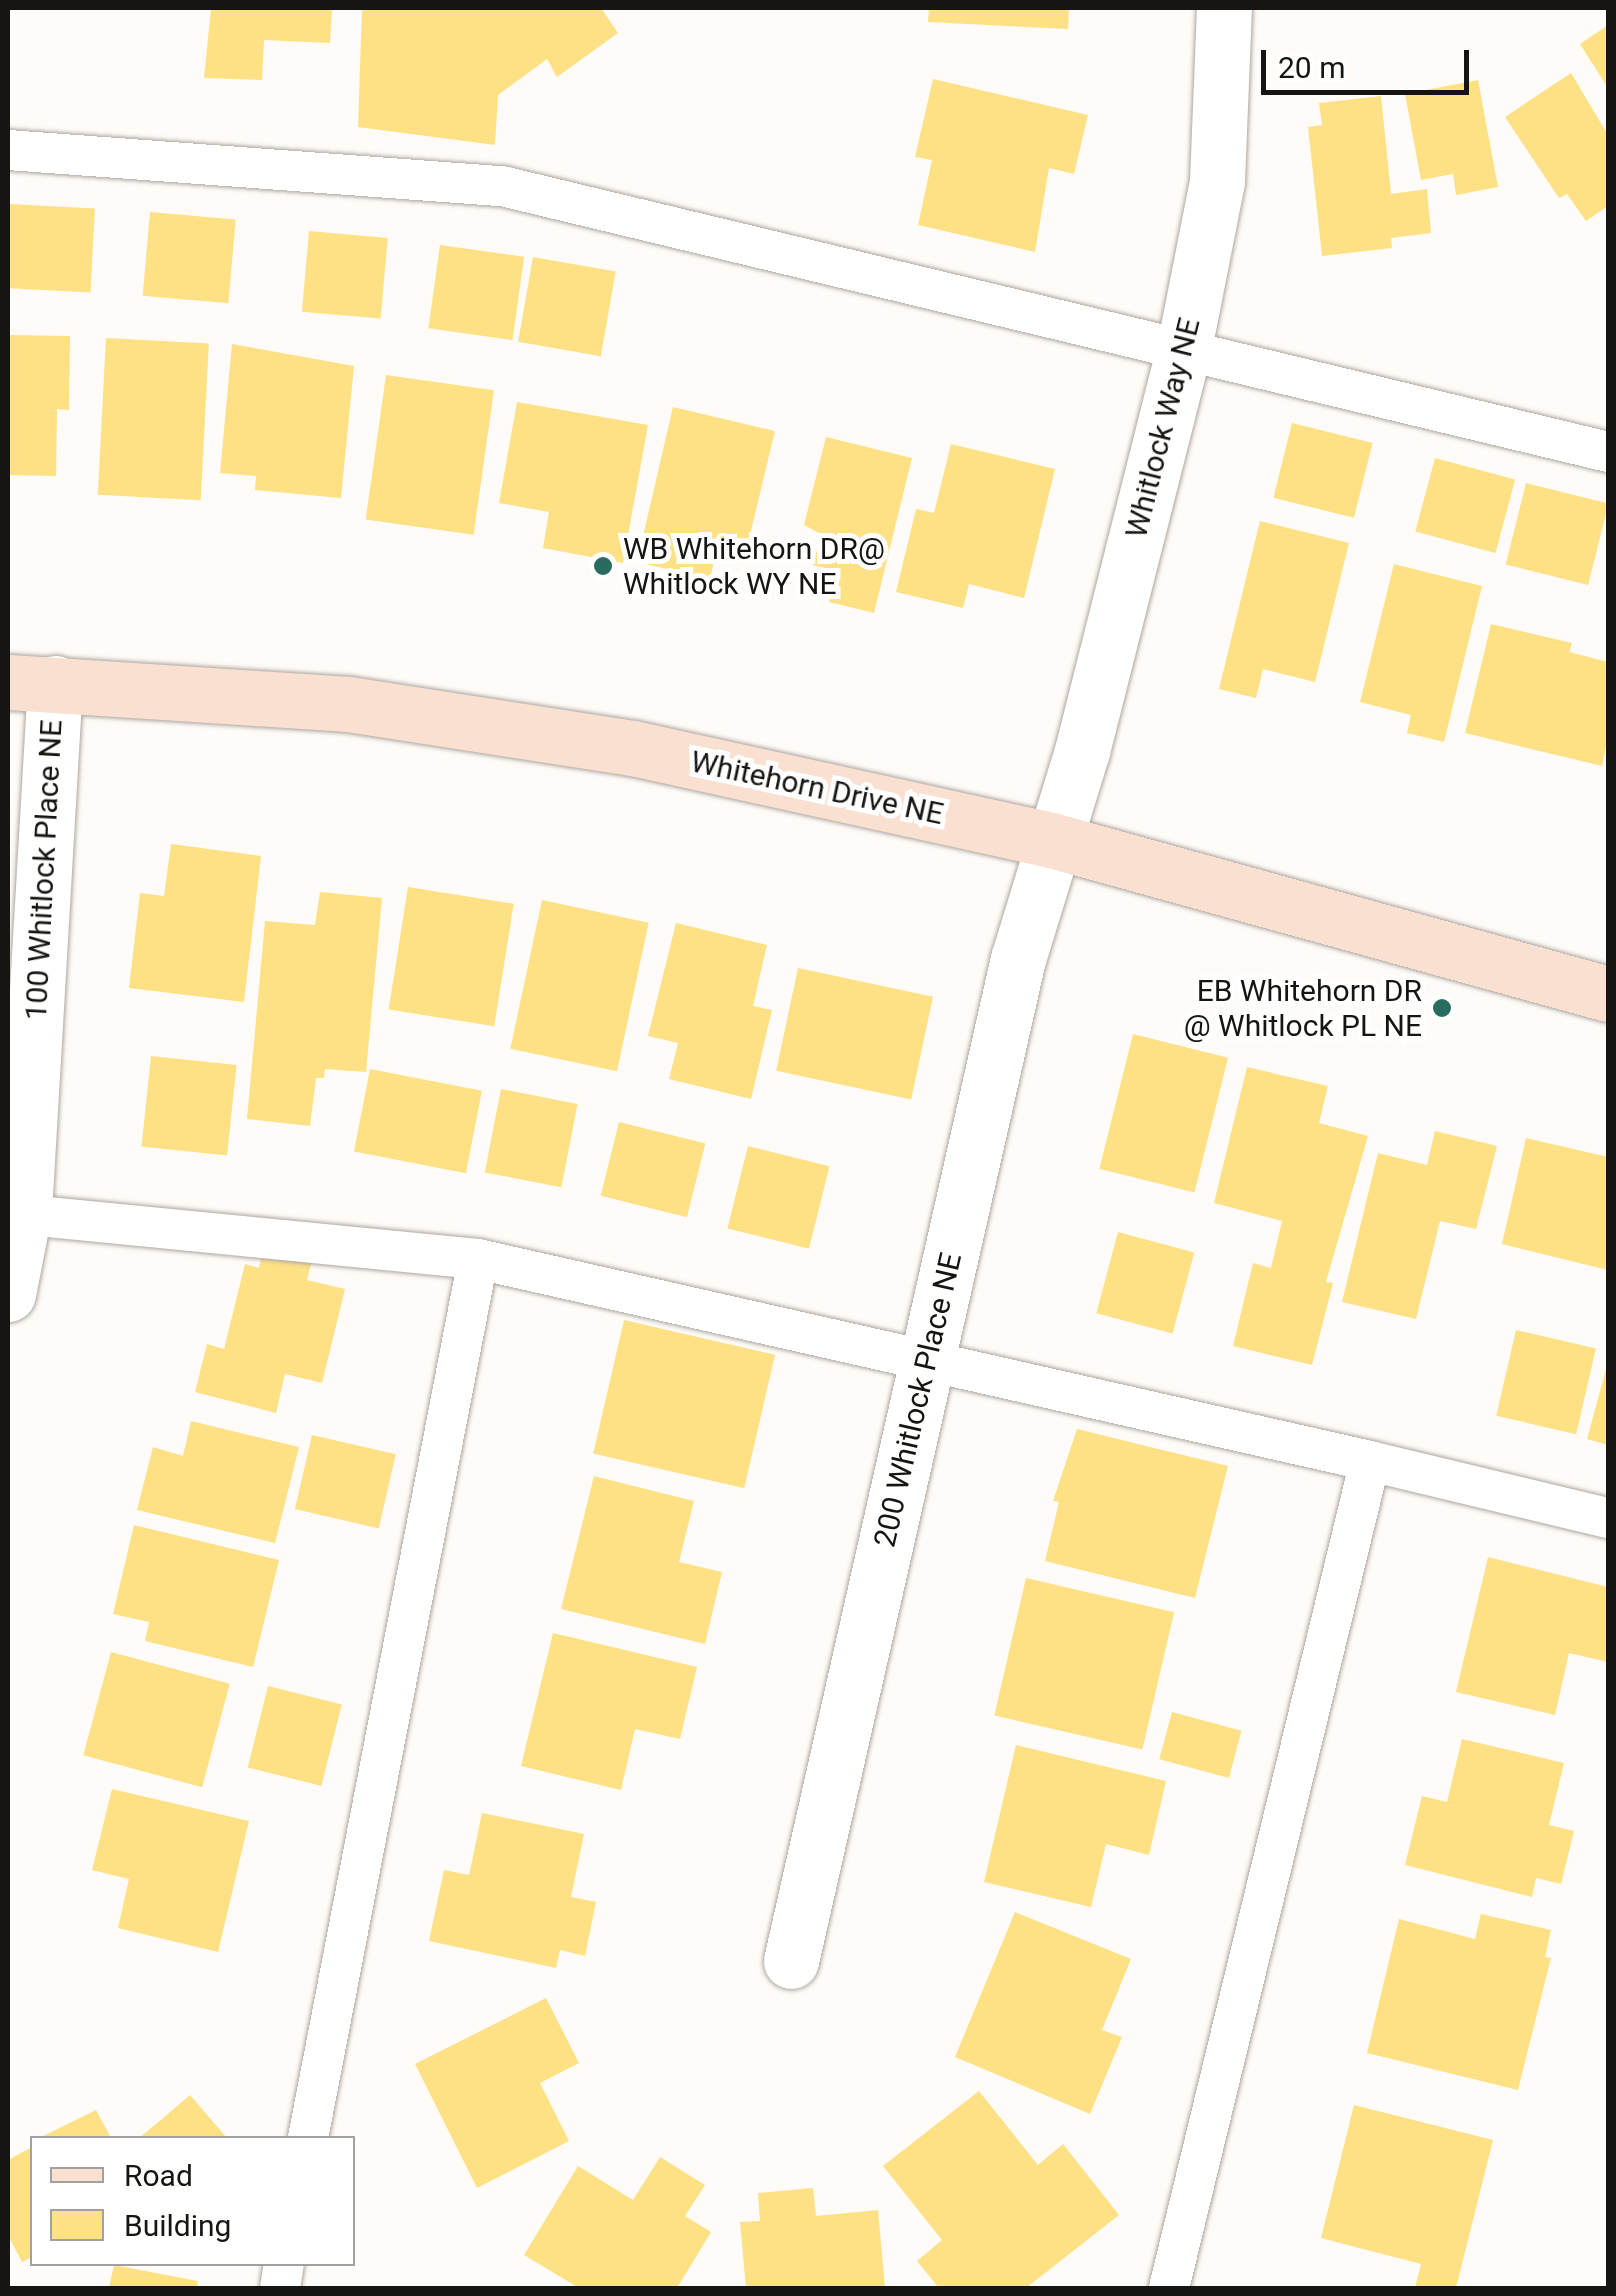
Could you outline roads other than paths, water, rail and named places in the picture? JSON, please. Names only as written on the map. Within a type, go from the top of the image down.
[{"type":"street","name":"Whitlock Way NE","points":[[1051,840],[1082,750],[1184,348],[1216,181],[1224,8]]},
{"type":"street","name":"Whitehorn Drive NE","points":[[31,682],[348,704],[595,742],[1051,840],[1608,994]]},
{"type":"street","name":"100 Whitlock Place NE","points":[[8,1294],[16,1212],[31,682]]},
{"type":"street","name":"200 Whitlock Place NE","points":[[791,1962],[927,1358],[1051,840]]},
{"type":"lane","points":[[8,150],[506,187],[1608,452]]},
{"type":"lane","points":[[16,1212],[478,1259],[927,1358],[1608,1518]]},
{"type":"lane","points":[[308,2136],[478,1259]]},
{"type":"lane","points":[[1170,2288],[1370,1461]]},
{"type":"place","name":"WB Whitehorn DR@ Whitlock WY NE","points":[[603,566]]},
{"type":"place","name":"EB Whitehorn DR @ Whitlock PL NE","points":[[1442,1008]]}]
